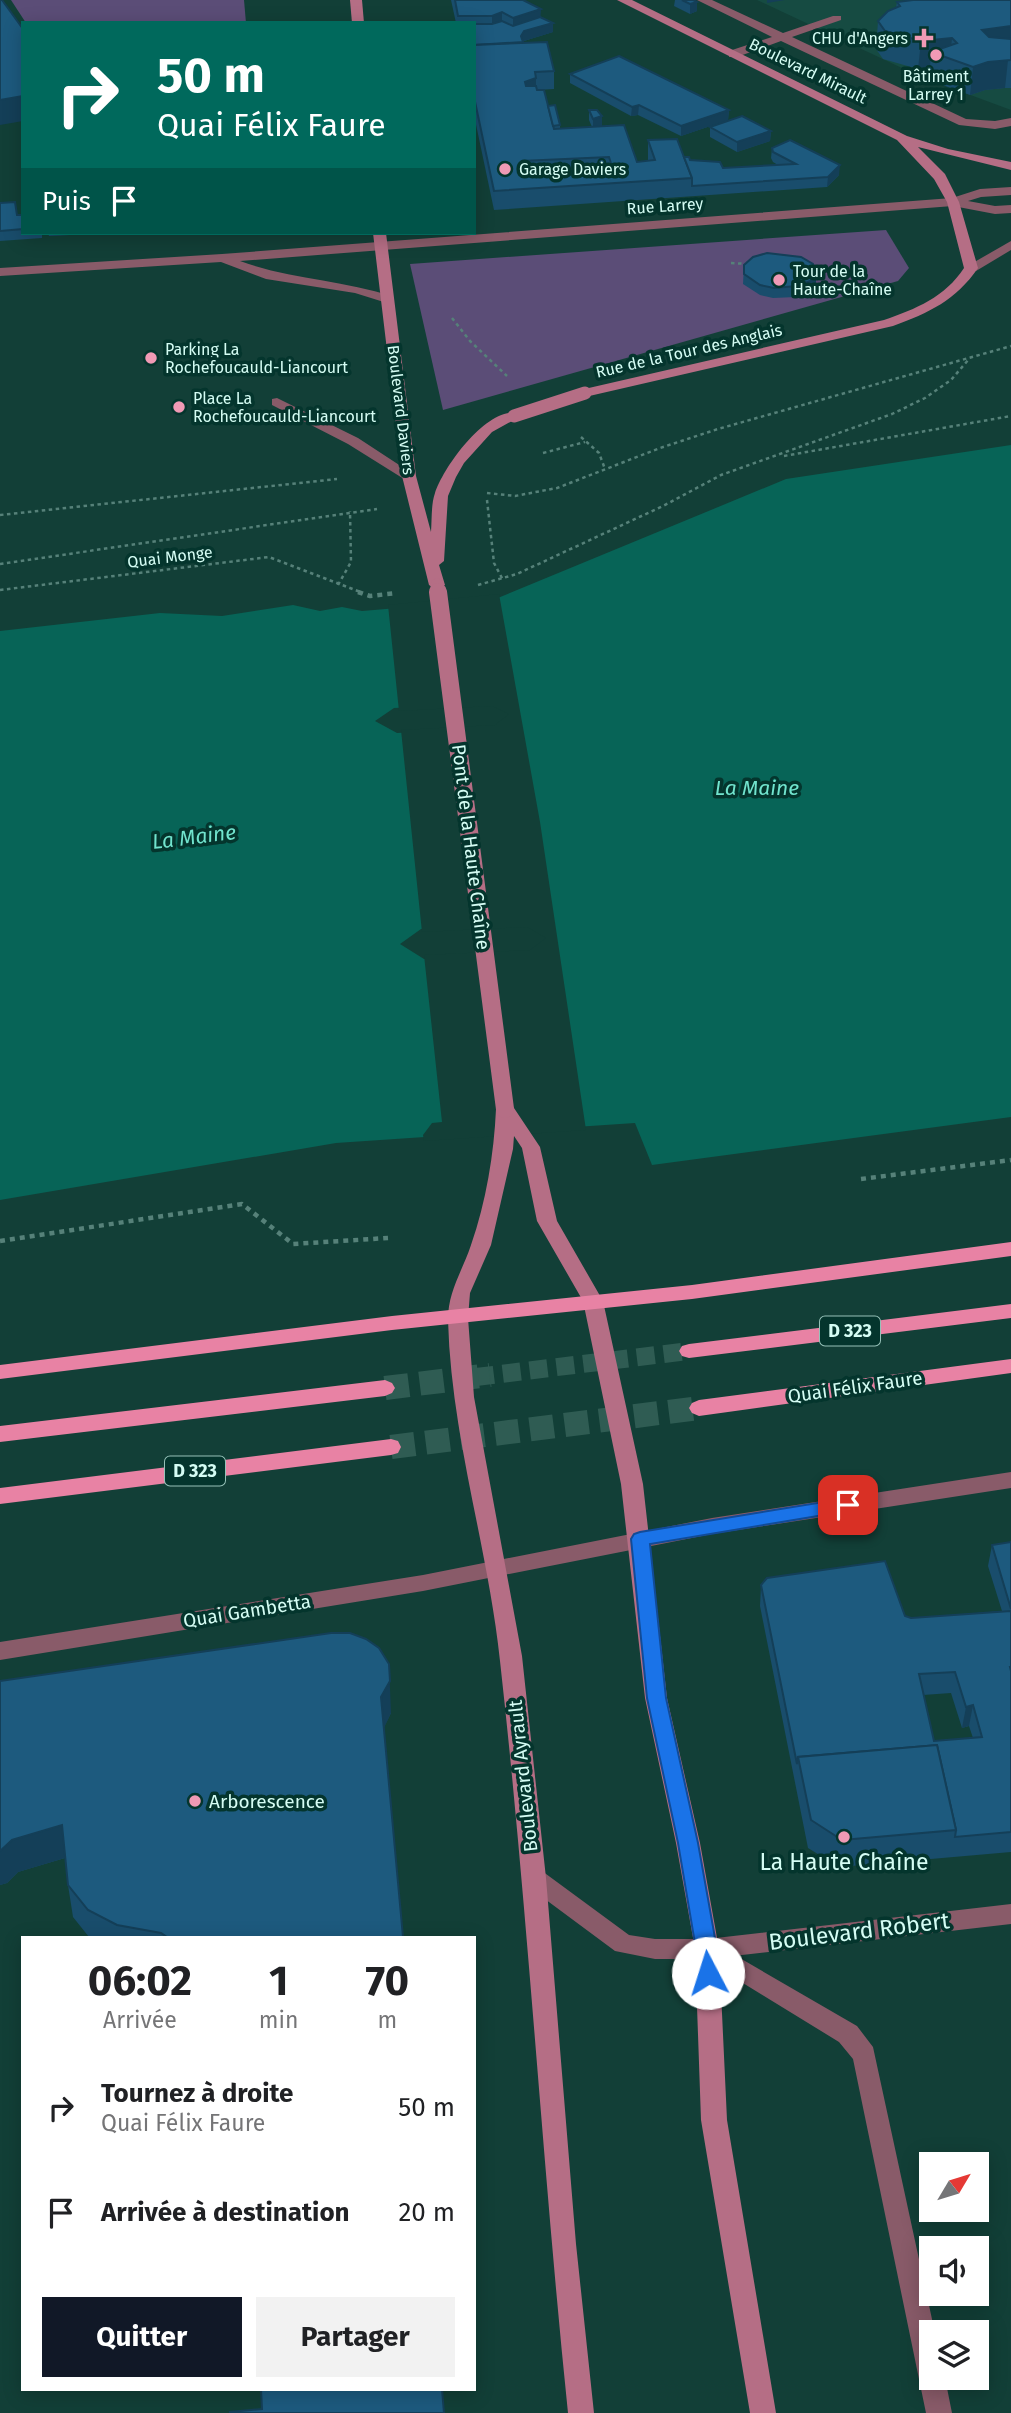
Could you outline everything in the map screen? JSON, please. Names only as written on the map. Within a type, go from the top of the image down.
[{"type":"highway","points":[[0,1372],[392,1323],[458,1318],[593,1300],[692,1292],[1011,1250]]},
{"type":"highway","name":"D 323","points":[[689,1352],[1011,1311]]},
{"type":"highway","name":"Quai Félix Faure","points":[[699,1408],[1011,1366]]},
{"type":"highway","points":[[0,1434],[385,1388]]},
{"type":"highway","name":"D 323","points":[[0,1496],[391,1447]]},
{"type":"main road","points":[[356,0],[358,21]]},
{"type":"main road","name":"Boulevard Mirault","points":[[623,0],[901,137],[940,177],[953,202]]},
{"type":"main road","points":[[901,137],[944,152],[1011,166]]},
{"type":"main road","points":[[953,202],[971,268]]},
{"type":"main road","name":"Boulevard Daviers","points":[[379,239],[409,475],[436,577]]},
{"type":"main road","name":"Rue de la Tour des Anglais","points":[[436,577],[441,496],[458,461],[487,429],[514,416],[585,393],[888,323],[939,303],[962,284],[971,268]]},
{"type":"main road","name":"Pont de la Haute Chaîne","points":[[436,577],[505,1109],[504,1149]]},
{"type":"main road","name":"Pont de la Haute Chaîne","points":[[505,1109],[531,1147],[547,1221],[593,1300]]},
{"type":"main road","name":"Boulevard Ayrault","points":[[504,1149],[481,1245],[460,1293],[458,1318],[464,1397],[511,1656],[534,1878],[563,2244],[581,2413]]},
{"type":"main road","points":[[593,1300],[632,1484],[656,1698],[688,1843],[707,1949],[714,2120],[763,2413]]},
{"type":"street","points":[[703,0],[963,122],[995,125],[1011,122]]},
{"type":"street","points":[[733,54],[837,18]]},
{"type":"street","name":"Rue Larrey","points":[[953,202],[980,193],[1011,191]]},
{"type":"street","name":"Rue Larrey","points":[[476,233],[953,202],[995,210],[1011,209]]},
{"type":"street","name":"Rue Larrey","points":[[0,272],[222,258],[379,239],[441,235]]},
{"type":"street","points":[[971,268],[1011,245]]},
{"type":"street","points":[[222,258],[266,275],[357,289],[387,299]]},
{"type":"street","points":[[640,1539],[1011,1480]]},
{"type":"street","name":"Quai Gambetta","points":[[0,1651],[423,1583],[640,1539]]},
{"type":"street","name":"Boulevard Robert","points":[[534,1878],[623,1944],[655,1949],[707,1949],[1011,1914]]},
{"type":"street","points":[[707,1949],[848,2034],[864,2054],[919,2320]]},
{"type":"street","points":[[934,2390],[939,2413]]},
{"type":"lane","points":[[277,402],[353,441],[409,475]]},
{"type":"path","points":[[731,262],[758,262]]},
{"type":"path","points":[[452,318],[470,341]]},
{"type":"path","points":[[476,492],[515,496],[556,488],[718,429],[1011,346]]},
{"type":"path","points":[[486,502],[494,564],[503,580],[679,498],[720,475],[898,411],[938,388],[961,371],[969,359]]},
{"type":"path","points":[[760,462],[822,448],[1011,416]]},
{"type":"path","points":[[551,451],[586,442],[598,453],[605,469]]},
{"type":"path","points":[[0,515],[344,478]]},
{"type":"path","points":[[0,564],[350,511],[379,509]]},
{"type":"path","points":[[338,586],[351,562],[350,511]]},
{"type":"path","name":"Quai Monge","points":[[0,590],[270,557],[338,586],[370,596]]},
{"type":"path","points":[[861,1179],[1011,1160]]},
{"type":"path","points":[[0,1241],[242,1204],[293,1244],[388,1238]]},
{"type":"shaded area","points":[[11,0],[244,0],[246,21],[25,21]]},
{"type":"shaded area","name":"CHU d'Angers","points":[[757,0],[1011,0],[1011,110],[919,76]]},
{"type":"shaded area","points":[[886,230],[909,268],[898,281],[443,410],[410,264]]},
{"type":"water","name":"La Maine","points":[[1011,445],[1011,1117],[652,1165],[635,1123],[336,1143],[0,1200],[0,631],[160,613],[222,616],[293,605],[320,611],[342,607],[362,611],[493,600],[786,479]],"holes":[[[492,703],[516,714],[496,728],[397,733],[375,721],[394,708]],[[527,924],[552,938],[531,954],[424,959],[400,944],[421,929]]]},
{"type":"pier","points":[[499,594],[540,822],[586,1130],[424,1141],[423,1135],[432,1123],[442,1122],[424,955],[530,950],[546,938],[527,927],[422,932],[401,730],[495,725],[509,714],[492,706],[399,711],[388,605]]},
{"type":"building","points":[[2,0],[21,26],[21,96],[0,100]]},
{"type":"building","points":[[455,0],[523,0],[541,9],[513,18],[502,12],[492,16],[458,16]]},
{"type":"building","points":[[682,0],[693,0],[697,2],[690,4]]},
{"type":"building","points":[[1011,0],[1011,26],[982,30],[989,37],[1011,39],[1011,60],[988,62],[973,67],[931,52],[957,43],[952,38],[921,41],[885,31],[878,21],[888,11],[900,6],[897,2]]},
{"type":"building","points":[[540,17],[553,23],[524,31],[521,36],[523,42],[476,45],[476,24],[502,21],[513,26]]},
{"type":"building","points":[[547,42],[554,71],[535,72],[536,78],[525,82],[526,86],[536,86],[537,90],[544,90],[554,129],[624,125],[637,162],[655,160],[648,140],[677,139],[692,178],[494,191],[476,106],[476,45]],"holes":[[[609,157],[614,173],[554,175],[552,171],[545,169],[524,170],[522,161]]]},
{"type":"building","points":[[619,56],[729,110],[681,126],[639,105],[632,107],[570,74]]},
{"type":"building","points":[[555,105],[560,125],[553,126],[548,106]]},
{"type":"building","points":[[589,110],[597,110],[602,116],[593,119]]},
{"type":"building","points":[[742,116],[771,131],[737,142],[710,127]]},
{"type":"building","points":[[790,140],[840,165],[828,177],[692,186],[692,178],[684,157],[689,157],[690,160],[720,162],[723,168],[796,164],[773,152],[772,148]]},
{"type":"building","points":[[609,166],[611,173],[585,174],[583,167]]},
{"type":"building","points":[[15,202],[17,215],[21,215],[21,229],[0,231],[0,203]]},
{"type":"building","name":"Tour de la Haute-Chaîne","points":[[767,253],[801,257],[813,264],[816,272],[810,281],[797,286],[774,288],[760,285],[744,274],[744,265],[753,257]]},
{"type":"building","points":[[1011,1542],[1011,1609],[992,1545]]},
{"type":"building","points":[[885,1561],[905,1616],[911,1618],[1011,1611],[1011,1832],[955,1837],[956,1830],[937,1745],[798,1757],[797,1764],[761,1585],[767,1578]],"holes":[[[955,1672],[966,1707],[973,1705],[982,1737],[934,1741],[919,1674]]]},
{"type":"building","name":"Arborescence","points":[[331,1633],[350,1633],[366,1639],[379,1648],[389,1664],[390,1681],[381,1697],[403,1936],[166,1936],[117,1925],[88,1910],[68,1885],[62,1825],[12,1840],[0,1851],[0,1681]]},
{"type":"building","points":[[937,1745],[956,1830],[842,1840],[811,1820],[798,1757]]},
{"type":"building","points":[[261,2391],[442,2391],[444,2413],[230,2413],[262,2409]]},
{"type":"tunnel","points":[[476,1377],[689,1351]]},
{"type":"tunnel","points":[[385,1388],[490,1375]]},
{"type":"tunnel","points":[[391,1447],[699,1408]]},
{"type":"place","name":"CHU d'Angers","points":[[924,38]]},
{"type":"place","name":"Bâtiment Larrey 1","points":[[936,55]]},
{"type":"place","name":"Garage Daviers","points":[[505,169]]},
{"type":"place","name":"Tour de la Haute-Chaîne","points":[[779,280]]},
{"type":"place","name":"Parking La Rochefoucauld-Liancourt","points":[[151,358]]},
{"type":"place","name":"Place La Rochefoucauld-Liancourt","points":[[179,407]]},
{"type":"place","name":"Arborescence","points":[[195,1801]]},
{"type":"place","name":"La Haute Chaîne","points":[[844,1837]]},
{"type":"route","points":[[708,1973],[707,1949],[688,1843],[656,1698],[640,1539],[712,1525],[848,1505]]}]
